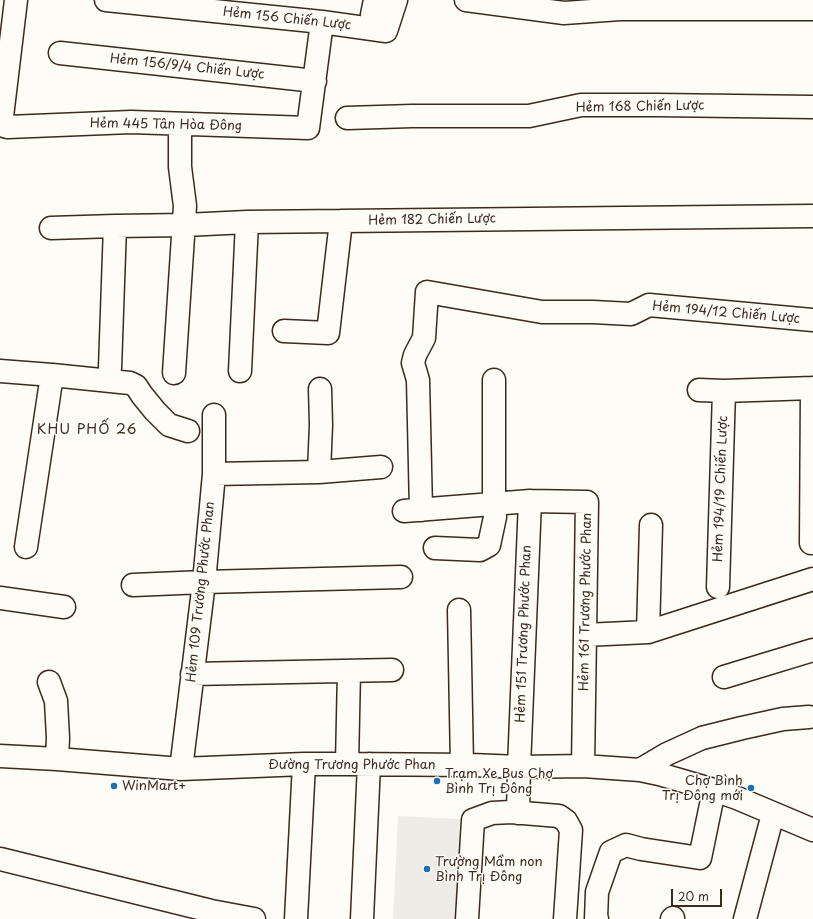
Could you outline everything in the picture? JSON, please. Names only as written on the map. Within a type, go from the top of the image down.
[{"type":"street","points":[[1,125],[16,0]]},
{"type":"street","name":"Hẻm 156 Chiến Lược","points":[[106,0],[322,22],[386,31],[396,0]]},
{"type":"street","points":[[372,29],[372,15],[375,0]]},
{"type":"street","points":[[466,0],[564,13],[620,4],[813,9]]},
{"type":"street","points":[[314,81],[322,22]]},
{"type":"street","name":"Hẻm 156/9/4 Chiến Lược","points":[[60,53],[314,81]]},
{"type":"street","name":"Hẻm 445 Tân Hòa Đông","points":[[1,125],[8,127],[131,122],[308,128],[314,81]]},
{"type":"street","name":"Hẻm 168 Chiến Lược","points":[[347,118],[412,116],[529,116],[581,105],[813,107]]},
{"type":"street","points":[[174,373],[185,206],[180,167],[180,124]]},
{"type":"street","name":"Hẻm 182 Chiến Lược","points":[[51,228],[247,222],[813,216]]},
{"type":"street","points":[[284,330],[328,333],[341,221]]},
{"type":"street","points":[[240,372],[247,222]]},
{"type":"street","points":[[110,368],[115,226]]},
{"type":"street","name":"Hẻm 194/12 Chiến Lược","points":[[412,510],[418,380],[413,363],[415,355],[424,338],[426,292],[542,312],[631,314],[649,305],[813,320]]},
{"type":"street","points":[[0,371],[130,384],[136,386],[155,411],[169,425],[188,430]]},
{"type":"street","points":[[26,547],[52,375]]},
{"type":"street","points":[[435,548],[480,550],[489,545],[495,517],[494,380]]},
{"type":"street","points":[[699,390],[724,392],[812,388],[811,543]]},
{"type":"street","points":[[319,472],[321,425],[320,389]]},
{"type":"street","name":"Hẻm 194/19 Chiến Lược","points":[[718,587],[724,392]]},
{"type":"street","name":"Hẻm 109 Trương Phước Phan","points":[[181,769],[204,582],[214,474],[214,415]]},
{"type":"street","points":[[214,474],[319,472],[381,467]]},
{"type":"street","name":"Hẻm 161 Trương Phước Phan","points":[[412,510],[530,501],[587,502],[583,766]]},
{"type":"street","name":"Hẻm 151 Trương Phước Phan","points":[[518,813],[530,501]]},
{"type":"street","points":[[648,632],[652,525]]},
{"type":"street","points":[[133,585],[400,577]]},
{"type":"street","points":[[585,635],[648,632],[813,579]]},
{"type":"street","points":[[0,598],[64,607]]},
{"type":"street","points":[[459,610],[462,765]]},
{"type":"street","points":[[724,677],[813,650]]},
{"type":"street","points":[[192,674],[392,670]]},
{"type":"street","points":[[347,764],[349,671]]},
{"type":"street","points":[[49,682],[56,701],[58,738],[57,759]]},
{"type":"street","points":[[640,770],[667,754],[702,738],[783,719],[808,716]]},
{"type":"street","name":"Đường Trương Phước Phan","points":[[0,756],[181,769],[304,764],[369,764],[519,767],[583,766],[640,770],[714,790],[813,830]]},
{"type":"street","points":[[296,919],[304,764]]},
{"type":"street","points":[[362,919],[369,764]]},
{"type":"street","points":[[597,919],[597,892],[611,852],[626,845],[641,849],[700,858],[714,790]]},
{"type":"street","points":[[467,919],[473,820],[492,814],[511,812],[559,816],[566,821],[571,830],[565,919]]},
{"type":"street","points":[[745,919],[773,814]]},
{"type":"street","points":[[0,859],[211,911],[254,919]]},
{"type":"shaded area","name":"Trường Mầm non Bình Trị Đông","points":[[398,816],[460,819],[456,919],[393,919]]},
{"type":"place","name":"Trạm Xe Bus Chợ Bình Trị Đông","points":[[437,781]]},
{"type":"place","name":"WinMart+","points":[[114,786]]},
{"type":"place","name":"Chợ Bình Trị Đông mới","points":[[751,788]]},
{"type":"place","name":"Trường Mầm non Bình Trị Đông","points":[[427,869]]},
{"type":"district","name":"KHU PHỐ 26","points":[[87,430]]}]
